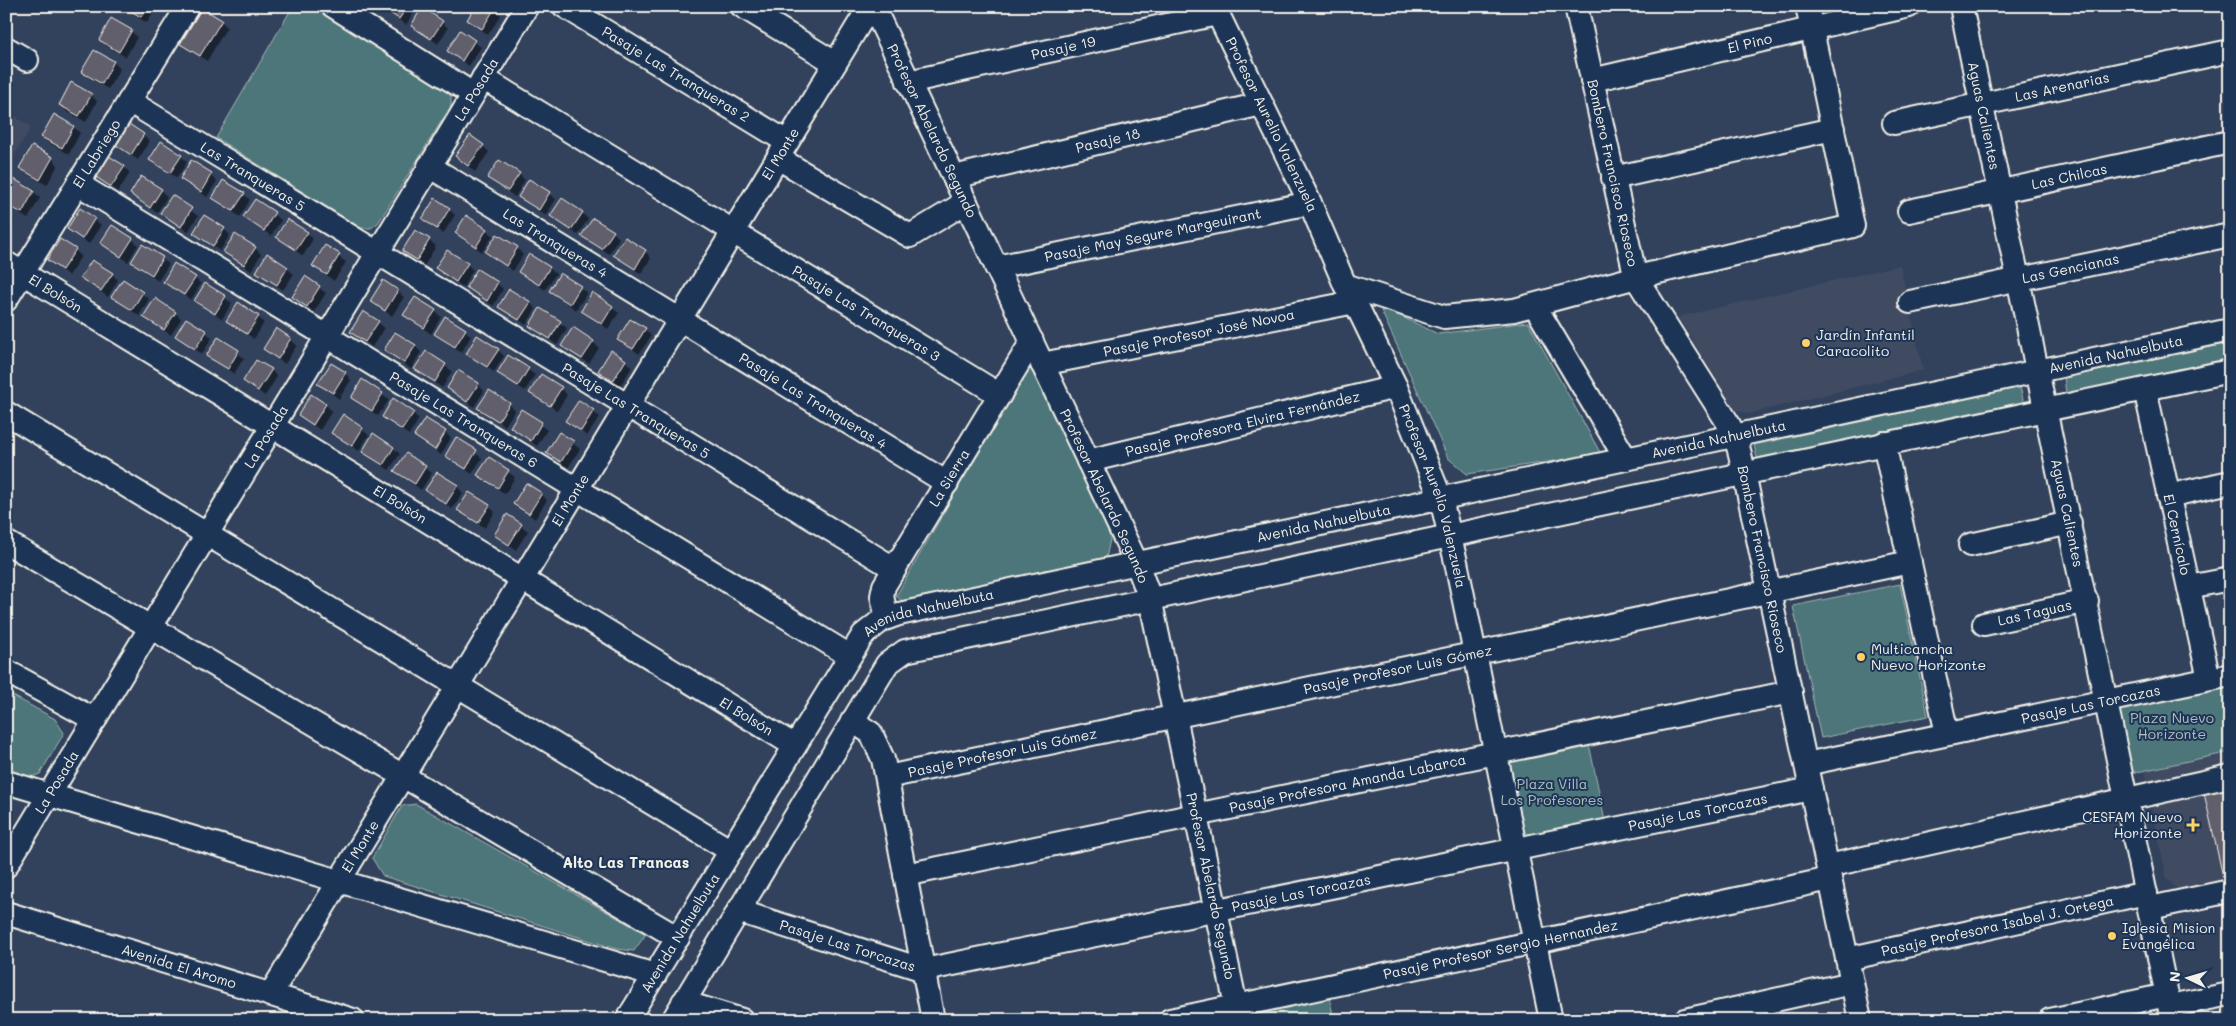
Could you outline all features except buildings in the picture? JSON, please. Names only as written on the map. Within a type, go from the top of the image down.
[{"type":"street","name":"El Labriego","points":[[6,300],[14,268],[78,184],[188,6]]},
{"type":"street","name":"Pasaje Las Tranqueras 3","points":[[333,6],[733,231],[1000,396]]},
{"type":"street","name":"Pasaje Las Tranqueras 2","points":[[564,6],[910,236],[966,202]]},
{"type":"street","points":[[742,6],[835,63]]},
{"type":"street","name":"El Monte","points":[[270,995],[337,880],[871,6]]},
{"type":"street","name":"Profesor Abelardo Segundo","points":[[871,6],[1137,564],[1150,598],[1238,1013]]},
{"type":"street","name":"Bombero Francisco Rioseco","points":[[1576,6],[1629,255],[1637,277],[1735,436],[1770,591],[1860,1020]]},
{"type":"street","name":"El Pino","points":[[1592,80],[1809,17],[1909,6]]},
{"type":"street","name":"Aguas Calientes","points":[[1961,6],[1998,192],[2108,700],[2170,1007]]},
{"type":"street","name":"La Posada","points":[[6,866],[526,7]]},
{"type":"street","name":"Pasaje 19","points":[[908,82],[1216,10]]},
{"type":"street","name":"Profesor Aurelio Valenzuela","points":[[1216,10],[1310,203],[1350,294],[1396,387],[1441,499],[1551,1020]]},
{"type":"street","points":[[1613,178],[1833,129],[1809,17]]},
{"type":"street","points":[[6,48],[27,60]]},
{"type":"street","name":"Las Arenarias","points":[[1894,123],[2230,51]]},
{"type":"street","name":"Las Tranqueras 5","points":[[129,101],[377,252]]},
{"type":"street","name":"Pasaje 18","points":[[954,177],[1261,104]]},
{"type":"street","name":"Pasaje Profesor José Novoa","points":[[1042,364],[1350,294],[1444,317],[1514,310],[1535,306],[1637,277],[1853,226],[1833,129]]},
{"type":"street","name":"Las Chilcas","points":[[1909,211],[2230,142]]},
{"type":"street","name":"Las Tranqueras 4","points":[[429,166],[680,319]]},
{"type":"street","name":"Pasaje Las Tranqueras 6","points":[[78,184],[850,656]]},
{"type":"street","name":"Pasaje May Segure Margeuirant","points":[[996,267],[1310,203]]},
{"type":"street","name":"Las Gencianas","points":[[1910,302],[2230,235]]},
{"type":"street","name":"Pasaje Las Tranqueras 5","points":[[377,252],[895,569]]},
{"type":"street","name":"El Bolsón","points":[[14,268],[795,746]]},
{"type":"street","points":[[1535,306],[1626,459]]},
{"type":"street","name":"Pasaje Las Tranqueras 4","points":[[680,319],[947,482]]},
{"type":"street","name":"Avenida Nahuelbuta","points":[[627,1020],[863,635],[887,618],[2230,330]]},
{"type":"street","name":"La Sierra","points":[[887,618],[882,596],[884,586],[1032,342]]},
{"type":"street","name":"Avenida Nahuelbuta","points":[[678,1011],[887,664],[905,651],[2230,371]]},
{"type":"street","name":"Pasaje Profesora Elvira Fernández","points":[[1088,461],[1396,387]]},
{"type":"street","name":"El Cernícalo","points":[[2145,388],[2189,587],[2219,677]]},
{"type":"street","points":[[6,413],[731,851]]},
{"type":"street","points":[[1884,443],[1947,734]]},
{"type":"street","points":[[2168,496],[2230,482]]},
{"type":"street","points":[[1970,545],[2070,523]]},
{"type":"street","points":[[6,542],[678,938]]},
{"type":"street","name":"Pasaje Profesor Luis Gómez","points":[[887,777],[1910,562]]},
{"type":"street","points":[[2189,587],[2230,578]]},
{"type":"street","name":"Las Taguas","points":[[1984,624],[2087,601]]},
{"type":"street","points":[[6,670],[95,720]]},
{"type":"street","name":"Pasaje Las Torcazas","points":[[1806,764],[2219,677]]},
{"type":"street","name":"Pasaje Profesora Amanda Labarca","points":[[905,875],[1791,692]]},
{"type":"street","points":[[852,721],[871,732],[887,777],[933,1020]]},
{"type":"street","name":"Pasaje Profesor Sergio Hernandez","points":[[1170,1020],[1238,1013],[2230,776]]},
{"type":"street","points":[[6,782],[655,975]]},
{"type":"street","name":"Pasaje Las Torcazas","points":[[738,911],[924,970],[1811,789]]},
{"type":"street","name":"Pasaje Profesora Isabel J. Ortega","points":[[1847,959],[2148,901],[2230,892]]},
{"type":"street","name":"Avenida El Aromo","points":[[6,913],[353,1020]]},
{"type":"street","points":[[1685,1020],[1852,983]]},
{"type":"street","points":[[2050,1020],[2170,1007],[2230,994]]},
{"type":"street","points":[[678,1011],[742,1020]]},
{"type":"shaded area","points":[[6,111],[31,127],[6,169]]},
{"type":"shaded area","name":"Jardín Infantil Caracolito","points":[[1900,265],[1923,370],[1748,414],[1735,409],[1678,317]]},
{"type":"shaded area","name":"CESFAM Nuevo Horizonte","points":[[2230,752],[2230,879],[2177,889],[2167,878],[2144,771]]},
{"type":"green space","points":[[293,6],[310,6],[446,89],[451,97],[451,106],[378,223],[371,228],[361,228],[216,138]]},
{"type":"green space","points":[[1379,306],[1438,334],[1528,322],[1601,454],[1467,474],[1448,458]]},
{"type":"green space","points":[[2230,343],[2230,358],[2066,394],[2064,377]]},
{"type":"green space","points":[[1031,366],[1111,535],[1106,558],[902,601],[896,596],[1018,383]]},
{"type":"green space","points":[[2020,387],[2024,403],[1757,458],[1754,445]]},
{"type":"green space","points":[[1900,584],[1928,716],[1821,738],[1793,606]]},
{"type":"green space","name":"Plaza Nuevo Horizonte","points":[[2230,675],[2230,752],[2123,775],[2108,701]]},
{"type":"green space","points":[[6,692],[55,719],[64,733],[40,774],[26,779],[6,773]]},
{"type":"green space","name":"Plaza Villa Los Profesores","points":[[1587,734],[1607,831],[1516,849],[1496,753]]},
{"type":"green space","points":[[416,804],[646,934],[634,951],[617,949],[383,876],[372,858],[402,806]]},
{"type":"green space","points":[[1327,986],[1334,1020],[1239,1020],[1236,1006]]},
{"type":"place","name":"Jardín Infantil Caracolito","points":[[1806,343]]},
{"type":"place","name":"Multicancha Nuevo Horizonte","points":[[1861,657]]},
{"type":"place","name":"CESFAM Nuevo Horizonte","points":[[2193,825]]},
{"type":"place","name":"Iglesia Mision Evangélica","points":[[2112,936]]},
{"type":"district","name":"Alto Las Trancas","points":[[626,863]]}]
